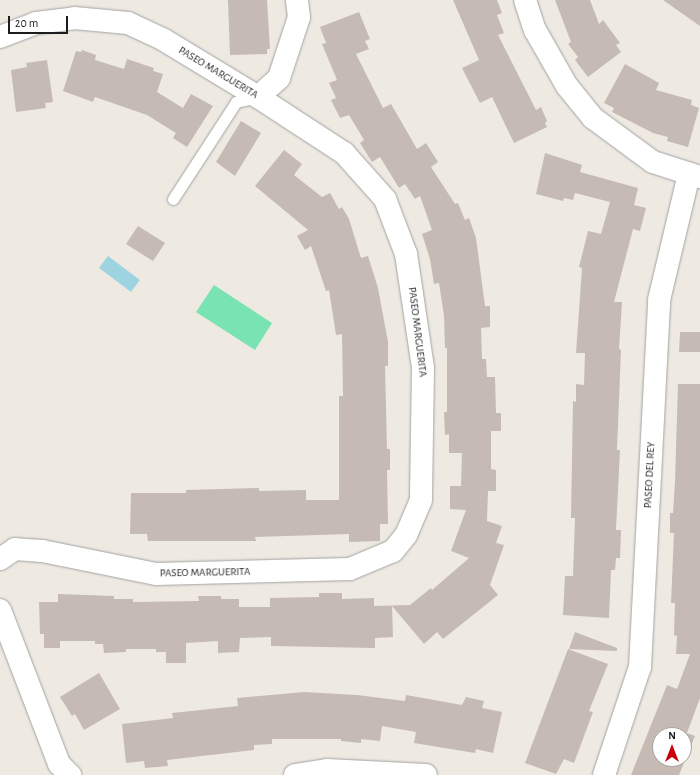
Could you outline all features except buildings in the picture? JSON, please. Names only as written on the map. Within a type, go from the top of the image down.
[{"type":"street","points":[[258,97],[279,78],[298,17],[297,0]]},
{"type":"street","points":[[525,0],[538,36],[567,86],[593,118],[653,162],[694,175]]},
{"type":"street","name":"PASEO MARGUERITA","points":[[0,37],[36,23],[74,18],[128,23],[164,40],[258,97],[344,153],[385,199],[406,254],[423,368],[421,500],[406,535],[394,551],[350,569],[156,574],[42,551],[15,549],[0,559]]},
{"type":"street","name":"PASEO DEL REY","points":[[604,775],[640,667],[659,300],[694,175]]},
{"type":"street","points":[[0,610],[59,764],[70,775]]},
{"type":"street","points":[[295,775],[327,770],[426,775]]},
{"type":"lane","points":[[173,199],[236,102],[258,97]]},
{"type":"green space","points":[[214,285],[272,323],[255,350],[196,312]]},
{"type":"water","points":[[108,256],[140,280],[131,292],[99,268]]}]
